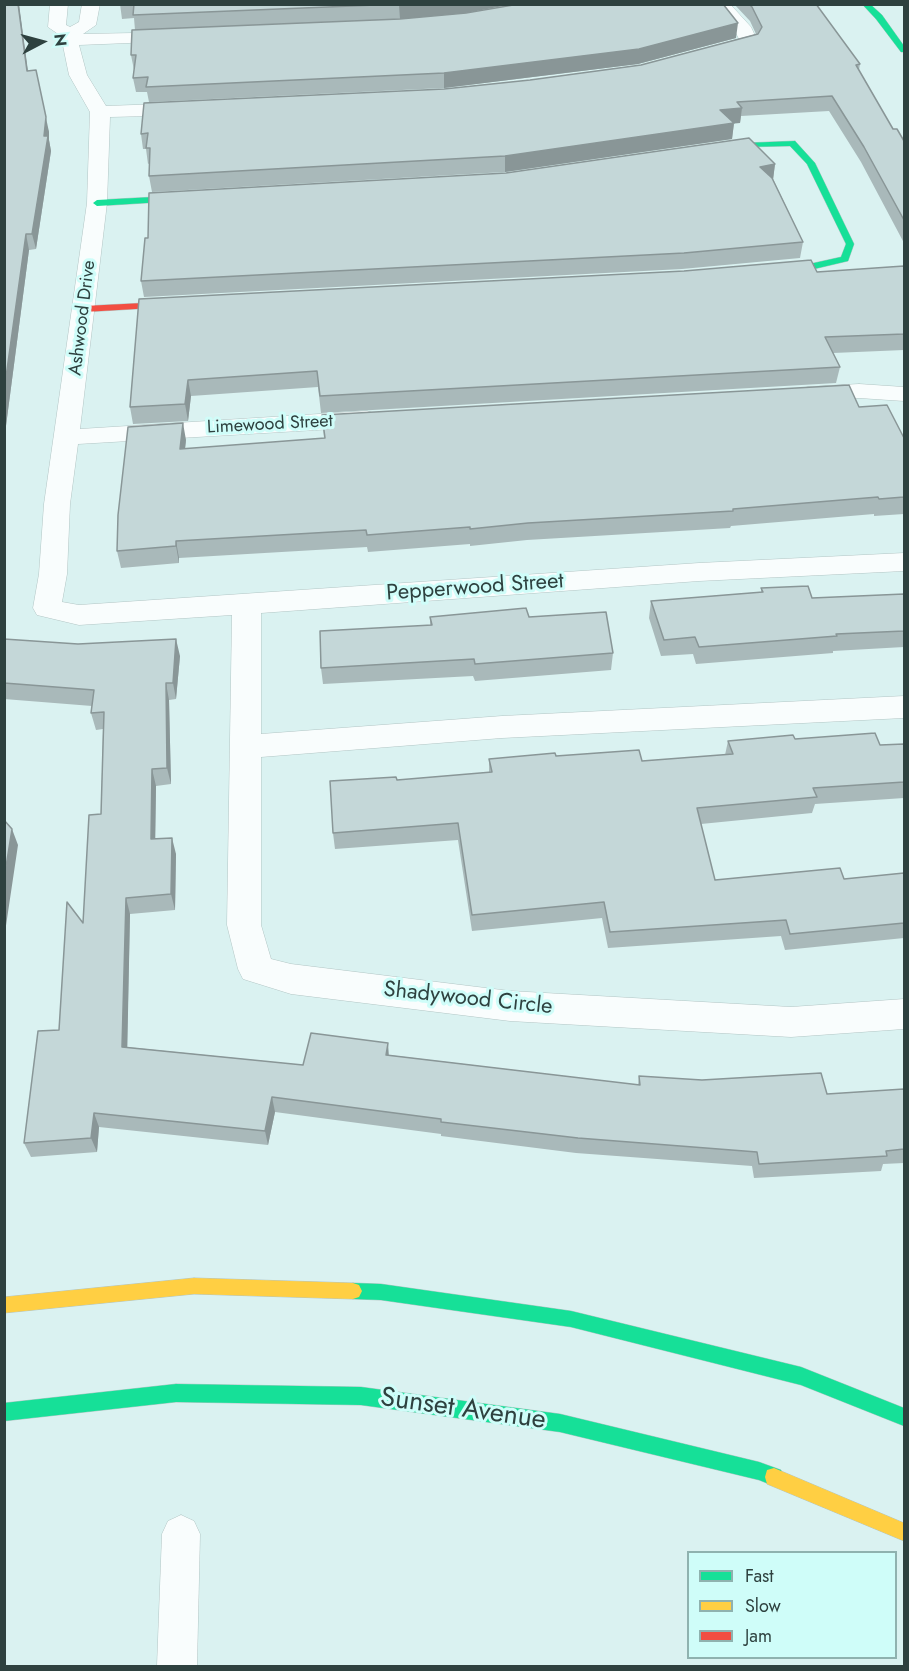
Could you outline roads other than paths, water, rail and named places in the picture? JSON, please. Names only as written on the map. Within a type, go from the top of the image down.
[{"type":"main road","points":[[865,4],[879,17],[904,50]]},
{"type":"main road","points":[[698,152],[744,145],[792,143],[811,163],[850,244],[845,259],[814,266],[759,271]]},
{"type":"main road","points":[[97,203],[208,198]]},
{"type":"main road","points":[[84,309],[201,303]]},
{"type":"main road","points":[[4,1305],[194,1286],[381,1292],[571,1319],[801,1376],[904,1417]]},
{"type":"main road","name":"Sunset Avenue","points":[[4,1412],[176,1392],[361,1396],[560,1423],[759,1472],[904,1532]]},
{"type":"street","points":[[59,4],[57,27],[70,37],[191,35]]},
{"type":"street","points":[[70,37],[87,24],[91,4]]},
{"type":"street","points":[[698,57],[750,42],[742,27],[720,4]]},
{"type":"street","points":[[70,37],[78,75],[100,112],[210,108]]},
{"type":"street","name":"Ashwood Drive","points":[[47,608],[53,574],[57,504],[97,203],[100,112]]},
{"type":"street","points":[[787,395],[859,391],[904,394]]},
{"type":"street","name":"Limewood Street","points":[[67,437],[392,418]]},
{"type":"street","name":"Pepperwood Street","points":[[47,608],[80,615],[699,572],[904,562]]},
{"type":"street","name":"Shadywood Circle","points":[[248,605],[244,925],[256,969],[291,979],[510,1006],[791,1022],[904,1014]]},
{"type":"street","points":[[246,747],[514,727],[904,707]]},
{"type":"lane","points":[[177,1666],[181,1534]]}]
